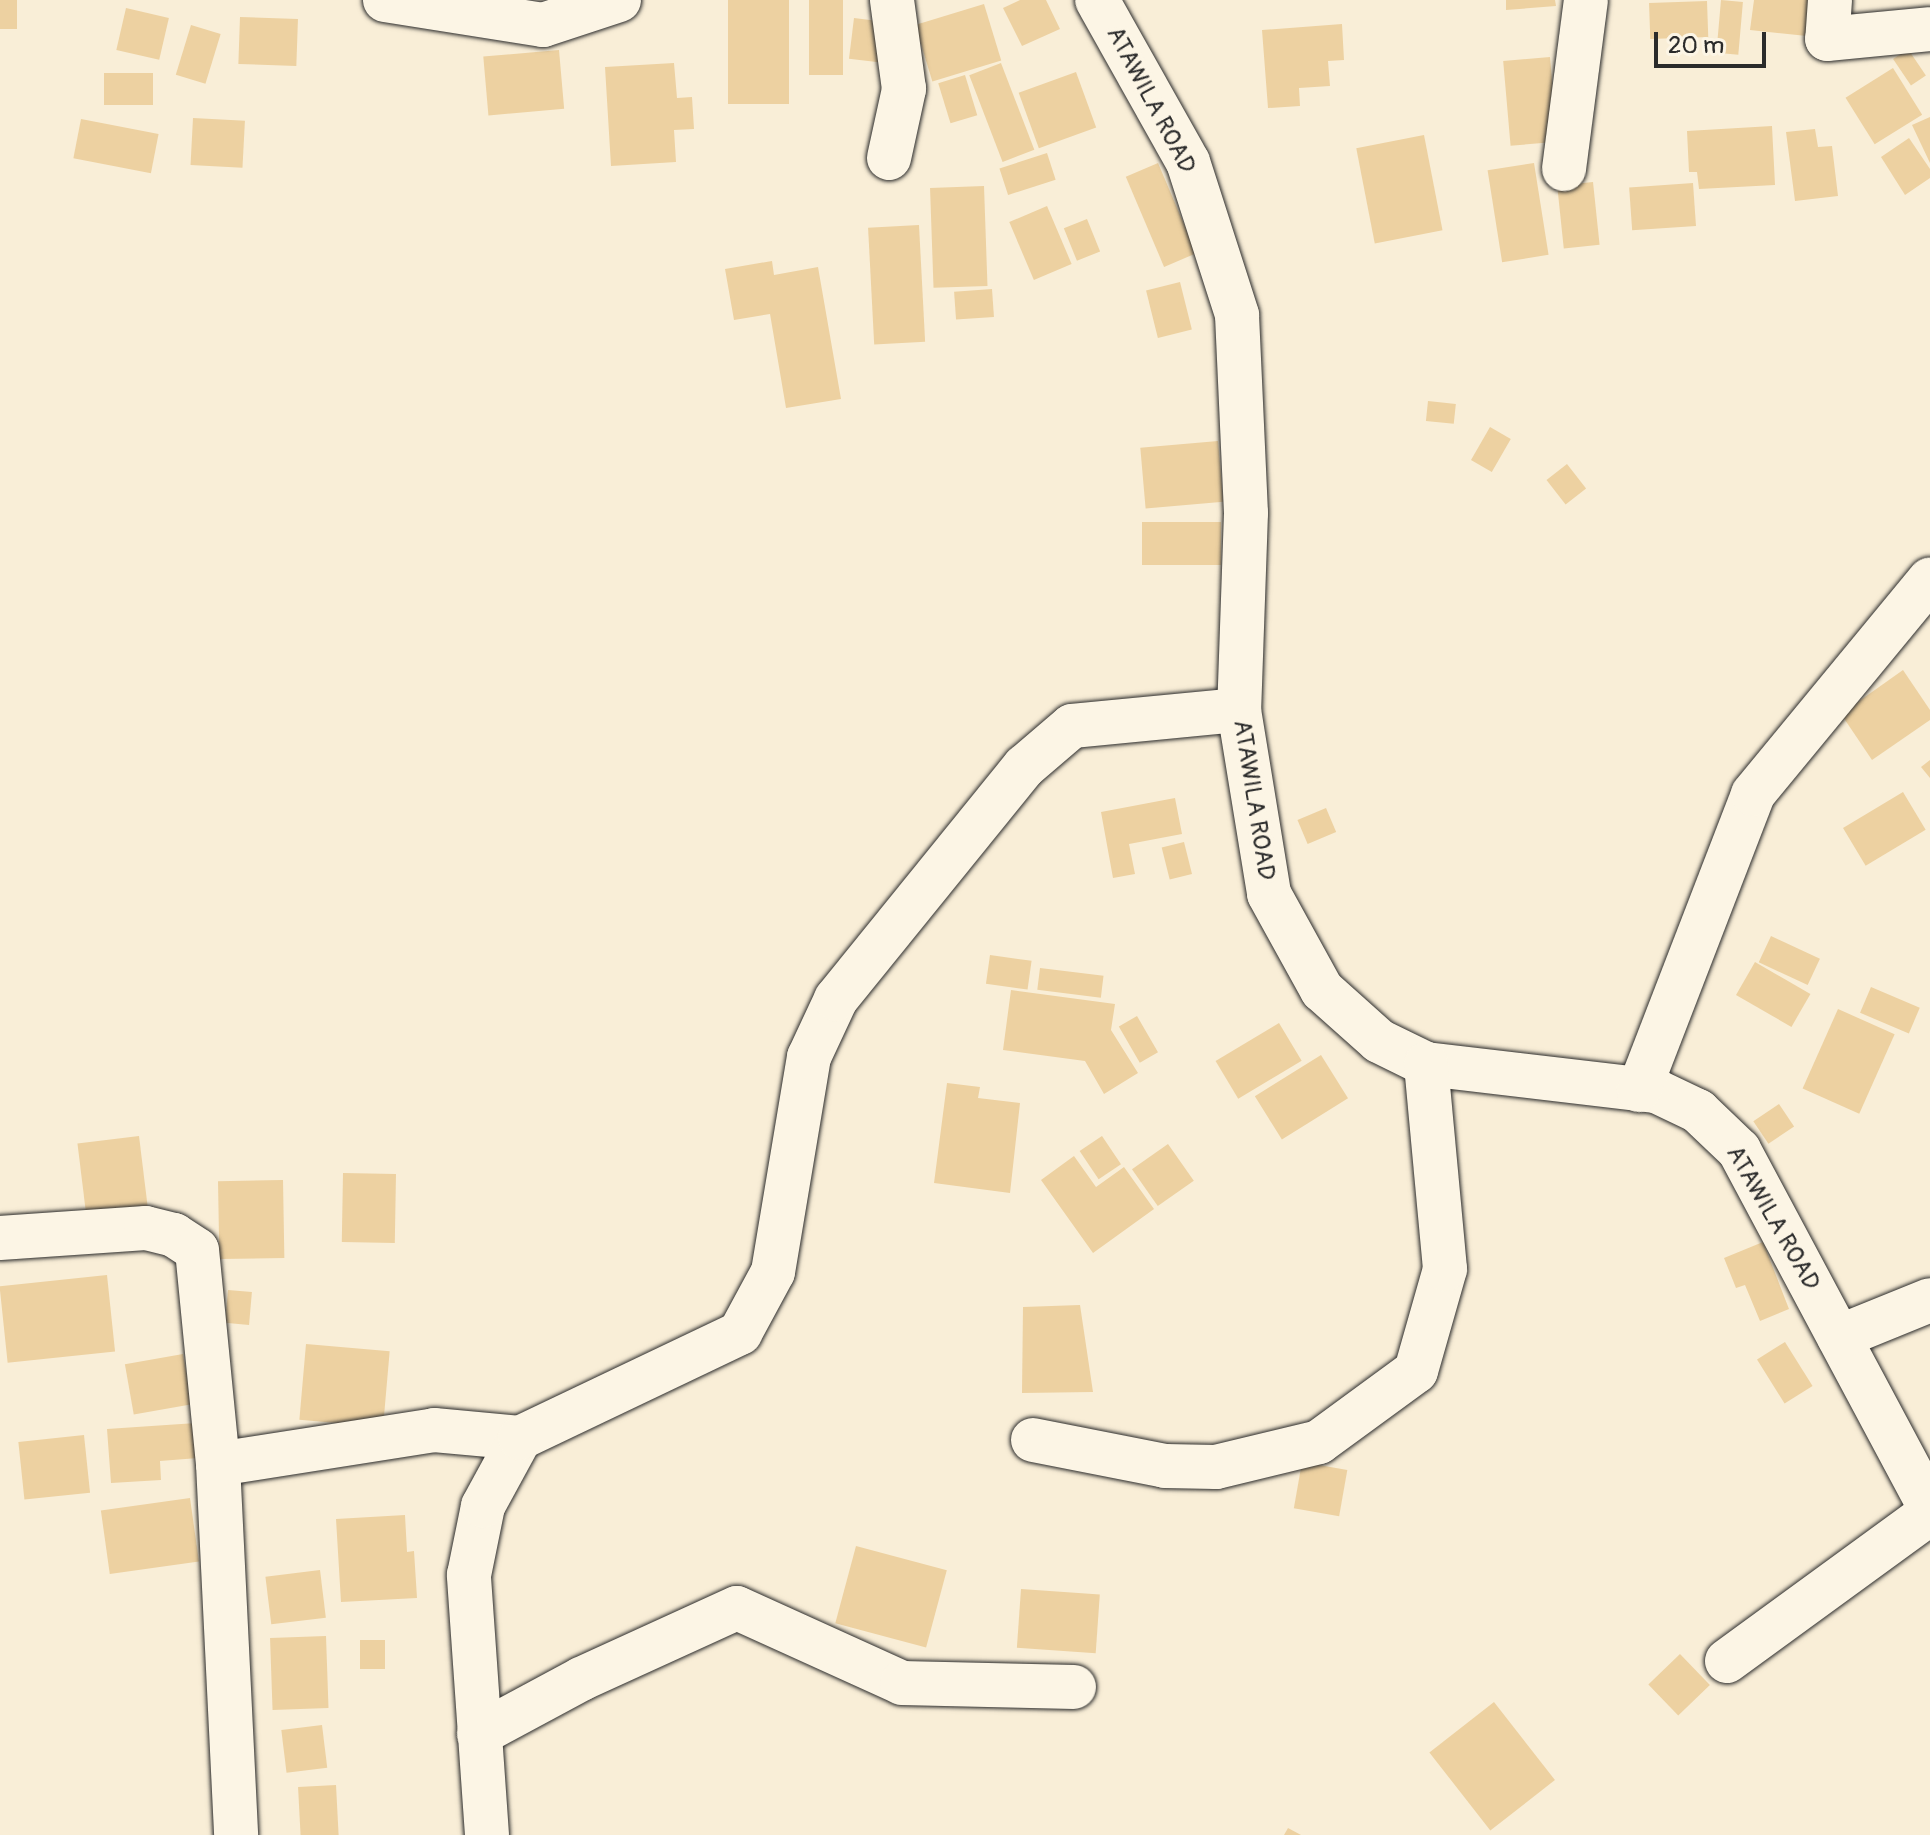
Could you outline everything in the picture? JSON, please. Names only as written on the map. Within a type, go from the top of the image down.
[{"type":"street","points":[[385,0],[543,25],[619,0]]},
{"type":"street","points":[[889,158],[904,89],[892,0]]},
{"type":"street","name":"ATAWILA ROAD","points":[[1097,0],[1188,162],[1237,315],[1246,513],[1239,710],[1269,894],[1322,990],[1379,1041],[1426,1064],[1656,1091],[1698,1111],[1739,1150],[1930,1510]]},
{"type":"street","points":[[1564,169],[1586,0]]},
{"type":"street","points":[[1830,0],[1827,39],[1930,29]]},
{"type":"street","points":[[1639,1090],[1753,794],[1930,579]]},
{"type":"street","points":[[218,1464],[434,1430],[520,1438],[740,1333],[773,1272],[809,1057],[836,999],[1024,767],[1072,726],[1239,710]]},
{"type":"street","points":[[1033,1440],[1165,1466],[1216,1467],[1319,1442],[1416,1371],[1445,1269],[1426,1064]]},
{"type":"street","points":[[0,1238],[146,1228],[174,1235],[197,1250],[218,1464],[236,1835]]},
{"type":"street","points":[[1839,1337],[1930,1300]]},
{"type":"street","points":[[487,1835],[469,1575],[483,1506],[520,1438]]},
{"type":"street","points":[[1727,1661],[1930,1510]]},
{"type":"street","points":[[479,1734],[581,1679],[737,1608],[902,1683],[1074,1687]]},
{"type":"building","points":[[0,0],[17,0],[17,29],[0,29]]},
{"type":"building","points":[[728,0],[789,0],[789,104],[728,104]]},
{"type":"building","points":[[809,0],[843,0],[843,75],[809,75]]},
{"type":"building","points":[[1020,0],[1046,0],[1060,29],[1022,46],[1003,8]]},
{"type":"building","points":[[1506,0],[1555,0],[1556,6],[1506,10]]},
{"type":"building","points":[[1721,0],[1743,2],[1738,55],[1716,53]]},
{"type":"building","points":[[1754,0],[1812,0],[1807,36],[1750,30]]},
{"type":"building","points":[[1707,1],[1708,37],[1650,39],[1649,3]]},
{"type":"building","points":[[984,4],[1001,60],[932,81],[915,25]]},
{"type":"building","points":[[126,8],[169,18],[159,60],[116,50]]},
{"type":"building","points":[[240,17],[298,19],[296,66],[238,64]]},
{"type":"building","points":[[854,18],[886,22],[881,63],[849,59]]},
{"type":"building","points":[[1342,24],[1344,60],[1328,61],[1330,86],[1299,88],[1300,106],[1268,108],[1262,30]]},
{"type":"building","points":[[191,25],[221,34],[205,84],[176,75]]},
{"type":"building","points":[[1908,49],[1926,76],[1911,86],[1893,59]]},
{"type":"building","points":[[559,50],[564,109],[488,115],[483,57]]},
{"type":"building","points":[[1550,57],[1557,142],[1511,146],[1503,61]]},
{"type":"building","points":[[674,63],[677,98],[692,97],[694,129],[674,130],[676,162],[611,166],[605,67]]},
{"type":"building","points":[[1001,63],[1034,150],[1003,162],[969,75]]},
{"type":"building","points":[[1893,68],[1922,115],[1875,144],[1846,98]]},
{"type":"building","points":[[1076,72],[1096,127],[1039,148],[1019,93]]},
{"type":"building","points":[[104,73],[153,73],[153,105],[104,105]]},
{"type":"building","points":[[965,75],[977,115],[951,123],[938,83]]},
{"type":"building","points":[[1930,117],[1930,163],[1912,125]]},
{"type":"building","points":[[193,118],[245,121],[242,168],[191,165]]},
{"type":"building","points":[[81,119],[159,134],[151,173],[73,158]]},
{"type":"building","points":[[1772,126],[1775,185],[1699,189],[1697,172],[1689,172],[1687,131]]},
{"type":"building","points":[[1815,129],[1818,147],[1832,146],[1838,196],[1795,201],[1786,132]]},
{"type":"building","points":[[1424,135],[1443,230],[1375,243],[1356,148]]},
{"type":"building","points":[[1909,138],[1930,169],[1930,178],[1905,195],[1881,157]]},
{"type":"building","points":[[1047,153],[1056,180],[1008,195],[999,168]]},
{"type":"building","points":[[1158,163],[1196,253],[1164,267],[1126,177]]},
{"type":"building","points":[[1534,163],[1549,255],[1502,262],[1488,170]]},
{"type":"building","points":[[1593,182],[1600,245],[1564,248],[1557,186]]},
{"type":"building","points":[[1693,183],[1696,226],[1632,230],[1629,187]]},
{"type":"building","points":[[984,186],[987,286],[934,288],[930,188]]},
{"type":"building","points":[[1047,206],[1072,264],[1034,280],[1009,222]]},
{"type":"building","points":[[1087,219],[1100,251],[1077,261],[1064,228]]},
{"type":"building","points":[[919,225],[925,342],[874,345],[868,228]]},
{"type":"building","points":[[772,261],[774,275],[818,267],[841,399],[786,408],[770,314],[734,320],[725,269]]},
{"type":"building","points":[[1180,282],[1192,330],[1158,338],[1146,290]]},
{"type":"building","points":[[992,289],[994,317],[956,320],[954,292]]},
{"type":"building","points":[[1428,401],[1456,404],[1454,424],[1426,421]]},
{"type":"building","points":[[1490,427],[1511,439],[1492,472],[1471,460]]},
{"type":"building","points":[[1218,441],[1223,502],[1146,509],[1140,448]]},
{"type":"building","points":[[1567,464],[1586,488],[1566,504],[1547,480]]},
{"type":"building","points":[[1142,522],[1221,522],[1221,565],[1142,565]]},
{"type":"building","points":[[1903,670],[1930,710],[1930,720],[1872,760],[1841,714]]},
{"type":"building","points":[[1930,760],[1930,778],[1921,767]]},
{"type":"building","points":[[1903,792],[1926,830],[1866,866],[1843,828]]},
{"type":"building","points":[[1175,798],[1182,834],[1129,844],[1135,874],[1113,878],[1101,812]]},
{"type":"building","points":[[1326,808],[1336,832],[1308,844],[1297,820]]},
{"type":"building","points":[[1184,842],[1192,874],[1170,880],[1162,848]]},
{"type":"building","points":[[1771,936],[1820,959],[1808,985],[1759,962]]},
{"type":"building","points":[[990,955],[1032,961],[1028,990],[986,984]]},
{"type":"building","points":[[1755,962],[1810,994],[1791,1027],[1736,995]]},
{"type":"building","points":[[1040,968],[1104,976],[1101,998],[1037,990]]},
{"type":"building","points":[[1871,987],[1920,1008],[1909,1033],[1860,1013]]},
{"type":"building","points":[[1011,990],[1115,1004],[1111,1030],[1138,1073],[1104,1094],[1085,1061],[1003,1050]]},
{"type":"building","points":[[1838,1009],[1895,1034],[1859,1114],[1803,1088]]},
{"type":"building","points":[[1137,1016],[1158,1052],[1140,1063],[1119,1026]]},
{"type":"building","points":[[1279,1023],[1302,1061],[1238,1099],[1216,1061]]},
{"type":"building","points":[[1321,1055],[1348,1098],[1282,1140],[1255,1096]]},
{"type":"building","points":[[947,1083],[980,1087],[978,1098],[1020,1103],[1010,1193],[934,1183]]},
{"type":"building","points":[[1779,1104],[1794,1126],[1768,1144],[1753,1121]]},
{"type":"building","points":[[139,1136],[148,1205],[86,1213],[77,1144]]},
{"type":"building","points":[[1102,1136],[1121,1164],[1099,1179],[1080,1151]]},
{"type":"building","points":[[1168,1144],[1194,1181],[1158,1206],[1132,1169]]},
{"type":"building","points":[[1074,1156],[1096,1187],[1124,1167],[1154,1209],[1093,1253],[1041,1180]]},
{"type":"building","points":[[343,1173],[396,1174],[395,1243],[342,1242]]},
{"type":"building","points":[[283,1180],[284,1258],[219,1259],[218,1181]]},
{"type":"building","points":[[1763,1242],[1789,1309],[1760,1321],[1745,1285],[1736,1288],[1724,1258]]},
{"type":"building","points":[[107,1275],[115,1352],[8,1363],[0,1286]]},
{"type":"building","points":[[228,1290],[252,1292],[249,1325],[225,1323]]},
{"type":"building","points":[[1080,1305],[1093,1392],[1022,1393],[1023,1307]]},
{"type":"building","points":[[1785,1342],[1813,1386],[1785,1404],[1757,1359]]},
{"type":"building","points":[[306,1344],[390,1351],[383,1427],[299,1420]]},
{"type":"building","points":[[183,1354],[192,1404],[134,1414],[125,1364]]},
{"type":"building","points":[[196,1423],[198,1458],[160,1461],[161,1480],[111,1483],[107,1429]]},
{"type":"building","points":[[84,1435],[90,1493],[24,1500],[18,1442]]},
{"type":"building","points":[[1302,1462],[1347,1470],[1339,1516],[1294,1508]]},
{"type":"building","points":[[190,1498],[199,1561],[110,1574],[101,1511]]},
{"type":"building","points":[[405,1515],[407,1552],[414,1551],[417,1598],[341,1602],[336,1519]]},
{"type":"building","points":[[856,1546],[947,1570],[926,1648],[835,1623]]},
{"type":"building","points":[[320,1570],[326,1618],[271,1624],[265,1577]]},
{"type":"building","points":[[1021,1589],[1100,1595],[1096,1653],[1017,1648]]},
{"type":"building","points":[[326,1636],[329,1708],[273,1710],[270,1638]]},
{"type":"building","points":[[360,1640],[385,1640],[385,1669],[360,1669]]},
{"type":"building","points":[[1680,1654],[1710,1685],[1678,1715],[1648,1685]]},
{"type":"building","points":[[1494,1702],[1555,1780],[1490,1830],[1429,1752]]},
{"type":"building","points":[[322,1725],[327,1768],[287,1773],[281,1730]]},
{"type":"building","points":[[336,1785],[339,1835],[301,1835],[298,1787]]},
{"type":"building","points":[[1288,1828],[1301,1835],[1284,1835]]}]
